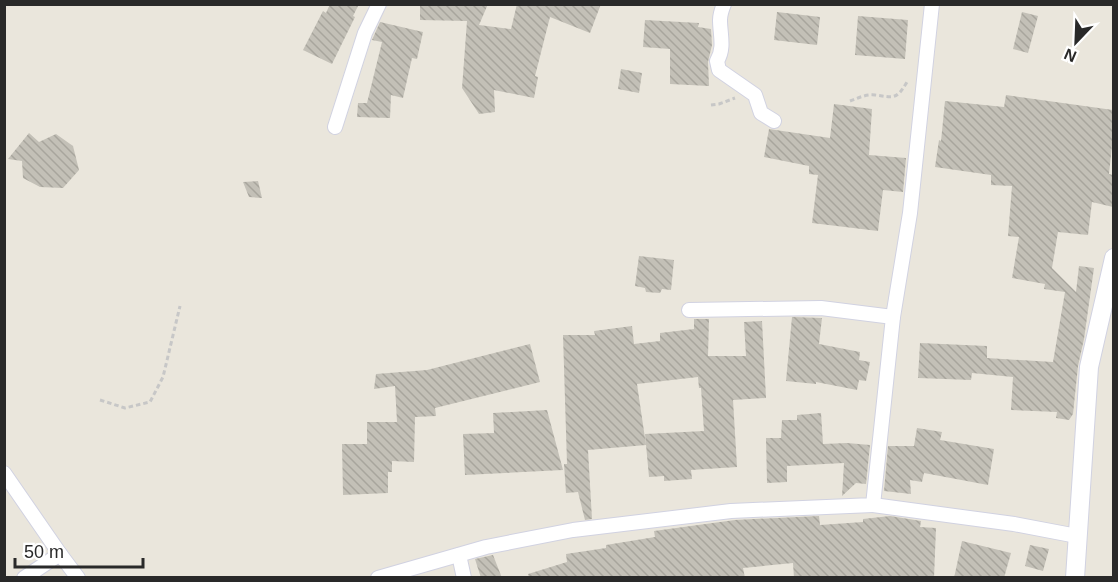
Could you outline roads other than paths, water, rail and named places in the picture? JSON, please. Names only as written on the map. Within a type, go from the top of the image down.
[{"type":"street","points":[[335,127],[366,33],[379,4]]},
{"type":"street","points":[[724,4],[720,18],[722,54],[717,61],[719,70],[755,95],[761,113],[774,121]]},
{"type":"street","points":[[873,505],[893,317],[910,213],[932,4]]},
{"type":"street","points":[[1075,578],[1089,367],[1106,323],[1113,258]]},
{"type":"street","points":[[689,310],[821,308],[893,317]]},
{"type":"street","points":[[4,473],[78,578]]},
{"type":"street","points":[[378,578],[486,547],[573,530],[720,512],[873,505],[1014,524],[1077,536]]},
{"type":"street","points":[[24,578],[60,554]]},
{"type":"street","points":[[459,555],[464,578]]}]
